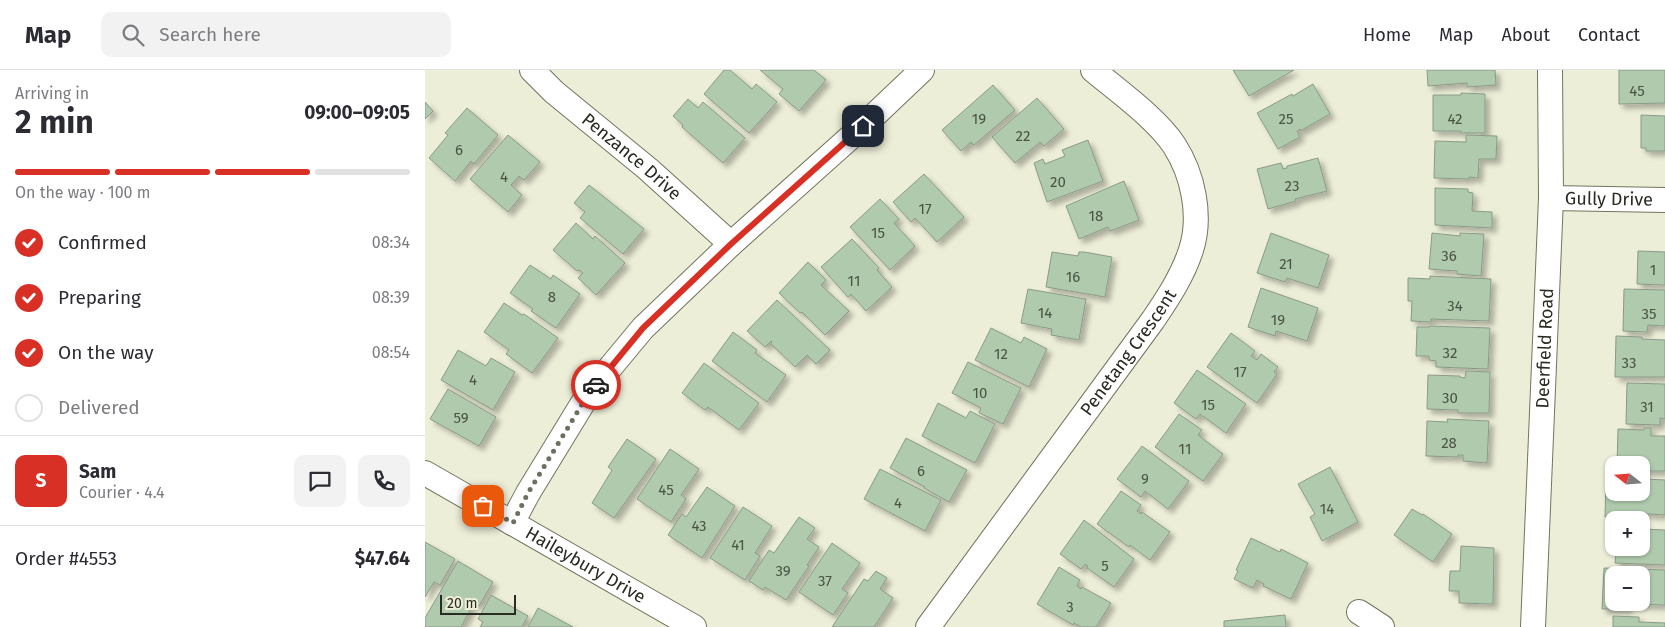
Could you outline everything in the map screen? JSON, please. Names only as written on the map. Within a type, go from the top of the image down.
[{"type":"street","name":"Penzance Drive","points":[[532,70],[554,92],[648,169],[731,244]]},
{"type":"street","points":[[513,523],[528,493],[589,393],[643,328],[731,244],[863,126],[922,70]]},
{"type":"street","name":"Penetang Crescent","points":[[927,627],[1153,320],[1173,289],[1191,250],[1196,224],[1192,186],[1184,163],[1173,144],[1153,121],[1093,70]]},
{"type":"street","name":"Deerfield Road","points":[[1533,627],[1551,198],[1550,70]]},
{"type":"street","name":"Gully Drive","points":[[1551,198],[1665,200]]},
{"type":"street","name":"Haileybury Drive","points":[[425,473],[694,627]]},
{"type":"street","points":[[1359,612],[1383,627]]},
{"type":"building","points":[[724,70],[730,70],[752,89],[756,84],[777,102],[749,133],[704,94]]},
{"type":"building","points":[[760,70],[814,70],[826,80],[799,111],[779,94],[783,89]]},
{"type":"building","points":[[1233,70],[1294,70],[1249,96]]},
{"type":"building","points":[[1427,70],[1495,70],[1496,85],[1467,87],[1467,83],[1428,86]]},
{"type":"building","points":[[1619,70],[1665,70],[1665,103],[1619,104]]},
{"type":"building","points":[[1313,84],[1330,114],[1297,131],[1300,137],[1278,149],[1257,113]]},
{"type":"building","points":[[993,85],[1015,110],[974,145],[971,142],[961,151],[942,130]]},
{"type":"building","points":[[1461,93],[1485,94],[1485,133],[1433,131],[1433,95],[1461,95]]},
{"type":"building","points":[[1037,98],[1064,129],[1044,146],[1040,142],[1015,163],[992,137]]},
{"type":"building","points":[[688,99],[698,108],[703,102],[745,138],[723,163],[682,127],[683,125],[673,116]]},
{"type":"building","points":[[425,102],[433,111],[425,119]]},
{"type":"building","points":[[467,108],[498,135],[474,164],[471,161],[455,181],[429,158],[448,135],[445,133]]},
{"type":"building","points":[[1641,115],[1665,116],[1665,151],[1646,151],[1646,148],[1641,148]]},
{"type":"building","points":[[508,135],[540,162],[524,180],[519,176],[511,185],[522,195],[508,212],[470,179]]},
{"type":"building","points":[[1466,135],[1497,136],[1496,159],[1479,159],[1478,178],[1434,178],[1435,141],[1466,142]]},
{"type":"building","points":[[1088,140],[1103,181],[1047,202],[1034,163],[1043,159],[1045,164],[1065,156],[1062,150]]},
{"type":"building","points":[[1318,158],[1327,191],[1295,199],[1296,201],[1268,209],[1257,169],[1281,163],[1283,169],[1287,168],[1287,166]]},
{"type":"building","points":[[924,174],[964,217],[937,242],[915,218],[911,222],[893,202]]},
{"type":"building","points":[[1124,181],[1139,220],[1110,231],[1108,227],[1079,239],[1066,206]]},
{"type":"building","points":[[589,185],[644,229],[623,254],[580,218],[585,212],[574,203]]},
{"type":"building","points":[[1435,188],[1468,189],[1468,192],[1473,193],[1472,211],[1492,212],[1492,228],[1435,225]]},
{"type":"building","points":[[880,199],[899,219],[894,223],[915,246],[890,270],[850,227]]},
{"type":"building","points":[[576,223],[593,239],[595,236],[625,263],[596,295],[578,278],[583,273],[579,270],[577,271],[553,250]]},
{"type":"building","points":[[1271,233],[1329,255],[1318,288],[1287,278],[1285,282],[1257,273]]},
{"type":"building","points":[[1432,233],[1460,236],[1460,233],[1484,234],[1481,276],[1457,274],[1457,271],[1429,269]]},
{"type":"building","points":[[852,239],[879,268],[877,270],[892,287],[866,311],[851,294],[848,297],[821,267]]},
{"type":"building","points":[[1638,251],[1665,252],[1665,285],[1637,284]]},
{"type":"building","points":[[1052,252],[1078,256],[1079,252],[1084,252],[1112,257],[1105,297],[1046,287]]},
{"type":"building","points":[[808,262],[826,280],[821,285],[849,311],[825,335],[779,293]]},
{"type":"building","points":[[530,265],[551,279],[553,275],[580,294],[556,328],[531,311],[533,309],[510,293]]},
{"type":"building","points":[[1430,276],[1491,279],[1489,321],[1431,319],[1431,322],[1411,321],[1412,301],[1408,301],[1408,278],[1430,279]]},
{"type":"building","points":[[1261,288],[1318,308],[1307,341],[1276,331],[1275,336],[1248,327]]},
{"type":"building","points":[[1028,289],[1086,299],[1079,340],[1051,335],[1052,329],[1021,323]]},
{"type":"building","points":[[1624,289],[1665,290],[1665,326],[1648,325],[1647,332],[1623,331]]},
{"type":"building","points":[[777,300],[830,350],[816,364],[807,355],[795,367],[771,344],[771,341],[765,347],[747,331]]},
{"type":"building","points":[[504,303],[522,315],[524,314],[558,338],[532,373],[506,354],[509,350],[484,332]]},
{"type":"building","points":[[1417,327],[1490,328],[1488,369],[1436,367],[1436,361],[1429,360],[1429,356],[1416,356]]},
{"type":"building","points":[[991,328],[1021,343],[1024,337],[1047,349],[1029,387],[975,360]]},
{"type":"building","points":[[733,332],[757,350],[755,353],[786,375],[767,402],[712,361]]},
{"type":"building","points":[[1231,333],[1255,351],[1251,356],[1257,360],[1261,354],[1278,367],[1274,372],[1277,374],[1257,403],[1207,367]]},
{"type":"building","points":[[1616,336],[1665,340],[1665,377],[1615,377]]},
{"type":"building","points":[[458,350],[486,366],[491,358],[515,372],[493,410],[441,380]]},
{"type":"building","points":[[968,362],[1021,388],[1003,424],[979,413],[981,408],[952,393]]},
{"type":"building","points":[[704,363],[759,403],[739,430],[708,407],[705,410],[682,393]]},
{"type":"building","points":[[1197,370],[1246,404],[1226,433],[1200,414],[1196,419],[1174,403]]},
{"type":"building","points":[[1466,371],[1490,372],[1489,413],[1458,413],[1458,410],[1427,409],[1428,375],[1460,376],[1465,378]]},
{"type":"building","points":[[1627,383],[1665,384],[1665,419],[1660,418],[1660,425],[1626,424]]},
{"type":"building","points":[[448,389],[496,417],[479,446],[430,419]]},
{"type":"building","points":[[938,403],[966,418],[970,411],[995,424],[975,463],[922,436]]},
{"type":"building","points":[[1179,414],[1202,430],[1198,435],[1223,454],[1203,481],[1155,447]]},
{"type":"building","points":[[1447,419],[1489,421],[1487,463],[1463,461],[1463,455],[1458,455],[1458,457],[1426,456],[1427,421],[1448,422]]},
{"type":"building","points":[[1644,428],[1651,428],[1651,436],[1665,436],[1665,471],[1650,471],[1650,456],[1617,456],[1618,429],[1644,430]]},
{"type":"building","points":[[906,438],[967,470],[949,502],[890,468]]},
{"type":"building","points":[[627,439],[656,459],[614,518],[592,503],[612,470],[608,467]]},
{"type":"building","points":[[1142,446],[1189,481],[1168,509],[1145,491],[1141,497],[1117,479]]},
{"type":"building","points":[[670,449],[699,469],[681,495],[686,499],[671,522],[637,499]]},
{"type":"building","points":[[1330,467],[1358,522],[1322,541],[1310,517],[1315,514],[1298,484]]},
{"type":"building","points":[[880,469],[941,500],[925,531],[864,499]]},
{"type":"building","points":[[1650,479],[1665,480],[1665,515],[1650,514],[1650,511],[1605,511],[1605,501],[1650,501]]},
{"type":"building","points":[[707,487],[735,506],[702,558],[668,535],[682,514],[686,517]]},
{"type":"building","points":[[1121,491],[1141,505],[1137,511],[1141,514],[1142,512],[1170,532],[1150,560],[1097,524]]},
{"type":"building","points":[[743,507],[772,526],[755,553],[760,556],[745,580],[710,558]]},
{"type":"building","points":[[1412,509],[1423,514],[1452,534],[1433,562],[1394,535]]},
{"type":"building","points":[[799,517],[815,528],[807,539],[819,547],[807,565],[809,566],[786,600],[765,587],[763,590],[749,581],[769,550],[774,553]]},
{"type":"building","points":[[1084,520],[1134,559],[1114,587],[1087,568],[1088,566],[1085,564],[1081,569],[1060,554]]},
{"type":"building","points":[[1650,529],[1665,530],[1665,565],[1615,563],[1615,556],[1650,556]]},
{"type":"building","points":[[1251,538],[1280,552],[1281,549],[1308,563],[1291,599],[1263,586],[1264,584],[1257,580],[1253,588],[1234,579],[1238,571],[1236,570]]},
{"type":"building","points":[[425,542],[455,559],[440,585],[434,582],[425,597]]},
{"type":"building","points":[[832,543],[860,563],[842,589],[848,593],[833,615],[799,592]]},
{"type":"building","points":[[1461,546],[1494,548],[1493,604],[1459,603],[1459,591],[1449,591],[1450,571],[1460,571]]},
{"type":"building","points":[[458,561],[493,582],[479,606],[474,603],[461,627],[425,627],[425,618]]},
{"type":"building","points":[[1059,567],[1080,580],[1077,586],[1081,589],[1082,587],[1111,603],[1096,627],[1081,627],[1074,623],[1073,625],[1037,604]]},
{"type":"building","points":[[1604,568],[1605,568],[1605,609],[1602,609]]},
{"type":"building","points":[[1650,570],[1665,570],[1665,605],[1650,605]]},
{"type":"building","points":[[876,571],[887,578],[880,589],[893,598],[874,627],[832,627],[864,579],[868,581]]},
{"type":"building","points":[[491,595],[528,616],[522,627],[480,627],[483,622],[478,619]]},
{"type":"building","points":[[538,608],[573,627],[528,627]]},
{"type":"building","points":[[1285,615],[1286,627],[1224,627],[1224,621]]},
{"type":"building","points":[[1613,616],[1639,617],[1639,622],[1665,623],[1665,627],[1613,627]]},
{"type":"way so far","points":[[483,506],[513,523],[528,493],[589,393],[596,385]]},
{"type":"route","points":[[596,385],[643,328],[731,244],[863,126]]}]
